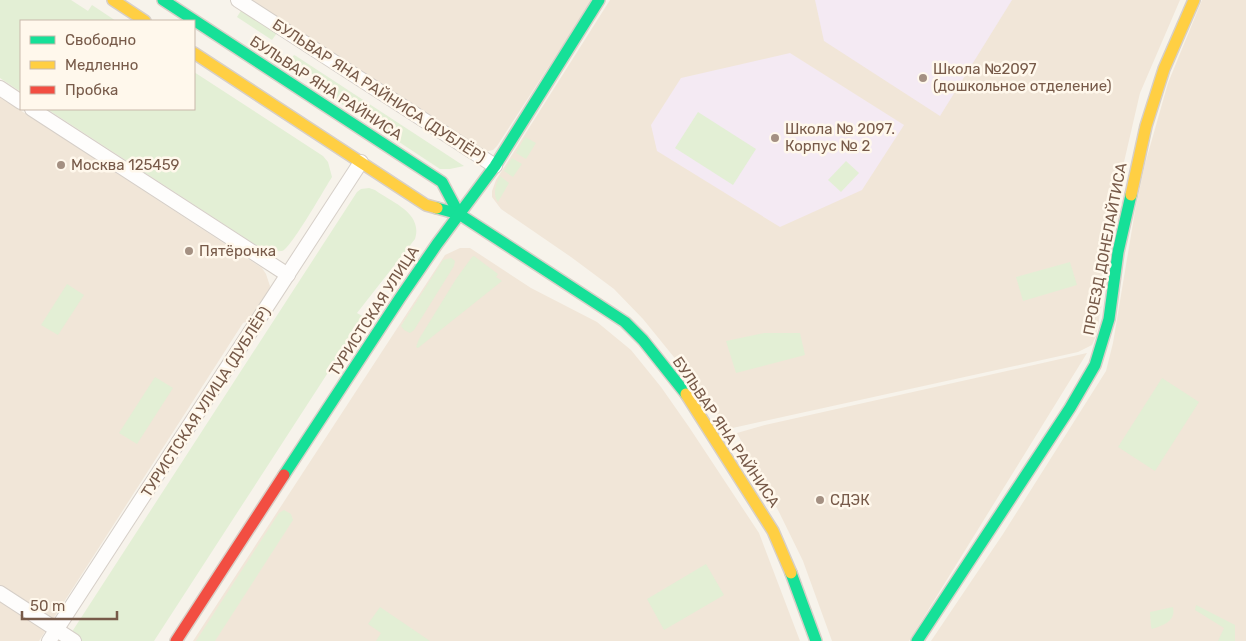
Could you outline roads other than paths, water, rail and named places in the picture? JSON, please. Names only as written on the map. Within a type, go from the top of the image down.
[{"type":"main road","points":[[112,0],[143,20]]},
{"type":"main road","name":"БУЛЬВАР ЯНА РАЙНИСА","points":[[163,0],[194,20]]},
{"type":"main road","name":"ТУРИСТСКАЯ УЛИЦА","points":[[176,641],[400,298],[495,166],[600,0]]},
{"type":"main road","name":"ПРОЕЗД ДОНЕЛАЙТИСА","points":[[917,641],[1070,408],[1094,365],[1108,319],[1118,252],[1146,126],[1164,69],[1194,0]]},
{"type":"main road","name":"БУЛЬВАР ЯНА РАЙНИСА","points":[[195,21],[442,182],[459,214]]},
{"type":"main road","name":"БУЛЬВАР ЯНА РАЙНИСА","points":[[195,54],[426,206],[459,214],[625,322],[664,364],[680,385],[723,449],[773,531],[816,641]]},
{"type":"street","name":"БУЛЬВАР ЯНА РАЙНИСА (ДУБЛЁР)","points":[[238,0],[495,166]]},
{"type":"street","points":[[0,88],[20,101]]},
{"type":"street","points":[[34,110],[288,275]]},
{"type":"street","name":"ТУРИСТСКАЯ УЛИЦА (ДУБЛЁР)","points":[[53,635],[361,162]]},
{"type":"street","points":[[0,592],[53,635],[74,641]]},
{"type":"place","name":"Школа №2097 (дошкольное отделение)","points":[[923,78]]},
{"type":"place","name":"Школа № 2097. Корпус № 2","points":[[775,138]]},
{"type":"place","name":"Москва 125459","points":[[61,165]]},
{"type":"place","name":"Пятёрочка","points":[[189,251]]},
{"type":"place","name":"СДЭК","points":[[820,500]]}]
